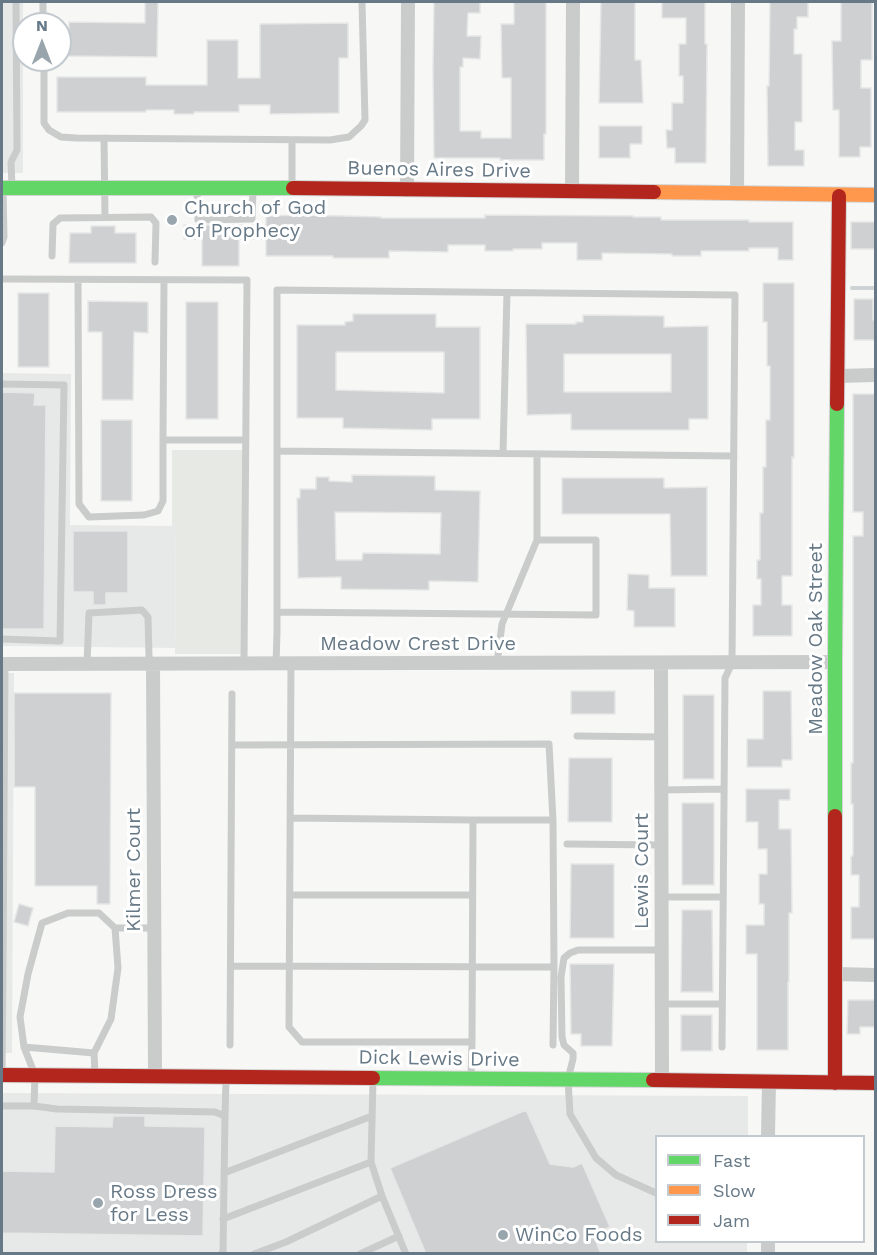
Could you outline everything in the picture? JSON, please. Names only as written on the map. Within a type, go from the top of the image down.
[{"type":"street","points":[[407,190],[408,2]]},
{"type":"street","points":[[572,191],[573,2]]},
{"type":"street","points":[[737,194],[738,2]]},
{"type":"street","name":"Buenos Aires Drive","points":[[5,188],[292,188],[876,195]]},
{"type":"street","name":"Meadow Oak Street","points":[[835,1083],[835,662],[839,196]]},
{"type":"street","points":[[837,375],[876,375]]},
{"type":"street","name":"Meadow Crest Drive","points":[[3,664],[835,662]]},
{"type":"street","name":"Lewis Court","points":[[661,663],[662,1080]]},
{"type":"street","name":"Kilmer Court","points":[[153,664],[155,1076]]},
{"type":"street","points":[[836,974],[876,975]]},
{"type":"street","name":"Dick Lewis Drive","points":[[2,1075],[876,1083]]},
{"type":"street","points":[[768,1135],[769,1082]]},
{"type":"lane","points":[[2,243],[5,188],[16,150],[16,2]]},
{"type":"lane","points":[[44,72],[44,123],[49,130],[61,137],[330,140],[349,137],[364,120],[362,2]]},
{"type":"lane","points":[[104,138],[105,217]]},
{"type":"lane","points":[[292,140],[292,188]]},
{"type":"lane","points":[[2,162],[11,162]]},
{"type":"lane","points":[[197,189],[198,220],[252,219],[253,188]]},
{"type":"lane","points":[[52,256],[53,224],[60,218],[151,217],[156,223],[155,262]]},
{"type":"lane","points":[[2,279],[247,280],[244,664]]},
{"type":"lane","points":[[78,280],[79,504],[89,517],[144,515],[158,511],[163,501],[164,280]]},
{"type":"lane","points":[[276,664],[277,290],[735,295],[732,663],[725,678],[722,1047]]},
{"type":"lane","points":[[502,453],[507,293]]},
{"type":"lane","points":[[2,384],[64,385],[60,641],[2,639]]},
{"type":"lane","points":[[163,440],[246,440]]},
{"type":"lane","points":[[277,451],[734,456]]},
{"type":"lane","points":[[497,663],[502,624],[537,540],[537,454]]},
{"type":"lane","points":[[277,612],[596,615],[596,540],[537,540]]},
{"type":"lane","points":[[87,664],[89,613],[142,610],[148,617],[149,657],[153,664]]},
{"type":"lane","points":[[2,1075],[3,664]]},
{"type":"lane","points":[[291,664],[289,1027],[302,1042],[472,1042]]},
{"type":"lane","points":[[230,1045],[232,694]]},
{"type":"lane","points":[[577,736],[661,737]]},
{"type":"lane","points":[[232,745],[549,744],[553,819],[554,1045]]},
{"type":"lane","points":[[661,790],[724,789]]},
{"type":"lane","points":[[290,818],[553,819]]},
{"type":"lane","points":[[471,1078],[473,820]]},
{"type":"lane","points":[[567,844],[661,845]]},
{"type":"lane","points":[[290,895],[472,895]]},
{"type":"lane","points":[[661,897],[723,897]]},
{"type":"lane","points":[[34,1106],[35,1075],[24,1047],[20,1017],[28,974],[42,923],[68,913],[99,913],[116,928],[154,928]]},
{"type":"lane","points":[[95,1075],[94,1053],[111,1019],[118,968],[116,928]]},
{"type":"lane","points":[[655,1192],[616,1175],[596,1158],[570,1114],[568,1079],[573,1053],[564,1045],[562,1037],[561,977],[564,958],[578,950],[661,950]]},
{"type":"lane","points":[[231,966],[554,967]]},
{"type":"lane","points":[[661,1004],[722,1004]]},
{"type":"lane","points":[[24,1047],[94,1053]]},
{"type":"lane","points":[[221,1254],[223,1252],[226,1076]]},
{"type":"lane","points":[[373,1077],[371,1162],[382,1196],[406,1254]]},
{"type":"lane","points":[[2,1106],[215,1112],[225,1116]]},
{"type":"lane","points":[[224,1173],[372,1116]]},
{"type":"lane","points":[[223,1219],[371,1162]]},
{"type":"lane","points":[[254,1254],[286,1242],[382,1196]]},
{"type":"lane","points":[[360,1254],[399,1236]]},
{"type":"shaded area","points":[[2,2],[23,2],[23,12],[12,12],[12,72],[23,72],[23,173],[2,173]]},
{"type":"shaded area","points":[[2,373],[71,374],[70,525],[176,526],[175,648],[2,646]]},
{"type":"shaded area","points":[[172,450],[243,450],[241,654],[175,654],[176,526],[172,526]]},
{"type":"shaded area","points":[[2,673],[14,673],[12,1053],[2,1053]]},
{"type":"shaded area","points":[[2,1093],[748,1096],[748,1135],[655,1135],[655,1243],[747,1243],[747,1253],[2,1254]]},
{"type":"building","points":[[145,2],[158,2],[157,57],[72,56],[72,22],[145,23]]},
{"type":"building","points":[[434,2],[480,2],[480,13],[468,13],[467,36],[481,36],[480,59],[463,58],[463,67],[460,67],[460,131],[481,131],[481,138],[511,138],[511,78],[502,78],[501,24],[514,24],[514,2],[546,2],[544,160],[434,158]]},
{"type":"building","points":[[601,2],[635,2],[635,60],[641,60],[643,103],[599,103]]},
{"type":"building","points":[[662,2],[705,2],[706,163],[675,163],[675,148],[667,148],[666,130],[672,130],[672,103],[683,103],[683,76],[679,76],[679,44],[686,44],[686,18],[662,18]]},
{"type":"building","points":[[770,2],[808,2],[808,17],[797,17],[797,29],[794,29],[794,54],[802,54],[802,122],[795,122],[795,150],[804,150],[804,166],[768,166],[767,86],[769,86]]},
{"type":"building","points":[[841,2],[872,2],[872,60],[861,60],[861,88],[871,88],[871,147],[860,147],[860,157],[839,157],[839,110],[833,110],[832,41],[841,41]]},
{"type":"building","points":[[348,23],[348,58],[339,58],[339,113],[270,114],[270,105],[239,105],[239,112],[194,112],[194,114],[174,114],[174,110],[57,112],[57,77],[146,77],[146,85],[207,85],[207,40],[238,40],[238,78],[260,78],[260,24]]},
{"type":"building","points":[[599,126],[642,126],[642,144],[630,144],[630,158],[599,158]]},
{"type":"building","points":[[485,215],[633,216],[661,217],[661,220],[793,222],[793,260],[778,260],[778,248],[749,248],[749,251],[701,251],[701,256],[602,253],[602,260],[577,260],[577,243],[542,243],[542,249],[513,249],[513,251],[485,251],[485,245],[448,245],[448,252],[389,251],[389,258],[266,256],[266,239],[239,239],[239,266],[202,266],[202,239],[184,239],[184,225],[266,225],[266,216],[381,218],[485,218]]},
{"type":"building","points":[[851,222],[876,222],[876,249],[851,249]]},
{"type":"building","points":[[91,226],[115,226],[115,233],[136,233],[136,263],[69,263],[70,233],[91,233]]},
{"type":"building","points":[[763,283],[794,283],[792,576],[782,576],[782,605],[792,605],[792,636],[753,636],[753,605],[761,605],[761,579],[757,579],[757,560],[760,560],[763,467],[766,467],[766,420],[770,420],[770,366],[767,366],[767,322],[763,322]]},
{"type":"building","points":[[18,293],[49,293],[49,367],[18,367]]},
{"type":"building","points":[[854,299],[873,299],[876,340],[854,340]]},
{"type":"building","points":[[88,301],[148,302],[148,333],[134,332],[133,400],[102,400],[102,332],[88,332]]},
{"type":"building","points":[[186,302],[218,302],[218,419],[186,419]]},
{"type":"building","points":[[353,314],[436,314],[436,327],[480,327],[480,419],[432,419],[432,430],[343,428],[343,418],[297,418],[297,325],[345,325],[345,322],[353,321]],"holes":[[[336,352],[444,352],[444,393],[336,390]]]},
{"type":"building","points":[[583,315],[664,316],[664,327],[708,326],[708,419],[689,419],[689,430],[571,430],[571,414],[527,415],[526,324],[583,322]],"holes":[[[564,354],[671,354],[671,392],[564,392]]]},
{"type":"building","points":[[2,392],[35,393],[34,405],[46,405],[44,629],[2,629]]},
{"type":"building","points":[[853,394],[876,394],[876,939],[851,939],[851,907],[859,907],[859,875],[851,875],[851,856],[853,856],[851,763],[853,763],[853,536],[863,536],[863,512],[853,512]]},
{"type":"building","points":[[101,420],[132,420],[132,501],[101,501]]},
{"type":"building","points":[[352,475],[435,476],[435,490],[480,491],[478,582],[429,581],[429,590],[341,589],[341,577],[298,578],[297,498],[300,498],[300,489],[316,489],[316,477],[329,477],[329,481],[352,482]],"holes":[[[335,512],[441,513],[440,554],[363,553],[362,560],[336,560]]]},
{"type":"building","points":[[562,478],[664,478],[664,488],[707,487],[707,576],[671,576],[670,514],[562,514]]},
{"type":"building","points":[[73,531],[128,531],[128,593],[106,593],[106,605],[93,605],[93,592],[73,592]]},
{"type":"building","points":[[628,574],[649,575],[649,588],[675,588],[675,627],[634,627],[634,611],[627,610]]},
{"type":"building","points":[[571,691],[615,691],[615,714],[571,714]]},
{"type":"building","points":[[763,691],[791,691],[792,760],[782,760],[782,767],[747,767],[747,739],[763,739]]},
{"type":"building","points":[[14,693],[111,693],[110,904],[97,904],[97,886],[35,886],[35,787],[14,787]]},
{"type":"building","points":[[683,695],[714,695],[714,779],[683,779]]},
{"type":"building","points":[[569,758],[612,758],[612,822],[568,822]]},
{"type":"building","points":[[746,789],[790,789],[790,800],[779,800],[779,829],[791,829],[792,913],[789,913],[788,1050],[757,1050],[757,954],[746,954],[746,925],[764,925],[764,904],[759,904],[759,874],[767,874],[767,849],[758,849],[758,822],[746,822]]},
{"type":"building","points":[[682,803],[714,803],[714,885],[682,885]]},
{"type":"building","points":[[571,864],[614,864],[614,938],[570,938]]},
{"type":"building","points":[[19,904],[33,908],[28,926],[14,922]]},
{"type":"building","points":[[682,910],[712,910],[713,992],[681,992]]},
{"type":"building","points":[[570,964],[614,964],[612,1046],[581,1046],[581,1034],[571,1034]]},
{"type":"building","points":[[848,1000],[876,1000],[876,1027],[860,1027],[860,1034],[847,1034]]},
{"type":"building","points":[[681,1015],[712,1015],[712,1051],[681,1051]]},
{"type":"building","points":[[526,1110],[550,1164],[573,1167],[582,1163],[610,1227],[593,1234],[601,1254],[426,1254],[390,1168]]},
{"type":"building","points":[[113,1116],[145,1116],[145,1126],[205,1127],[203,1236],[2,1233],[2,1171],[54,1172],[55,1126],[112,1127]]},
{"type":"waterway","points":[[852,288],[876,288]]},
{"type":"traffic: fast","points":[[2,188],[293,188]]},
{"type":"traffic: fast","points":[[835,816],[837,404]]},
{"type":"traffic: fast","points":[[373,1078],[653,1080]]},
{"type":"traffic: slow","points":[[654,192],[876,195]]},
{"type":"traffic: jam","points":[[293,188],[654,192]]},
{"type":"traffic: jam","points":[[837,404],[839,196]]},
{"type":"traffic: jam","points":[[835,816],[835,1083]]},
{"type":"traffic: jam","points":[[2,1075],[373,1078]]},
{"type":"traffic: jam","points":[[653,1080],[876,1083]]},
{"type":"place","name":"Church of God of Prophecy","points":[[172,220]]},
{"type":"place","name":"Ross Dress for Less","points":[[98,1203]]},
{"type":"place","name":"WinCo Foods","points":[[503,1235]]}]
